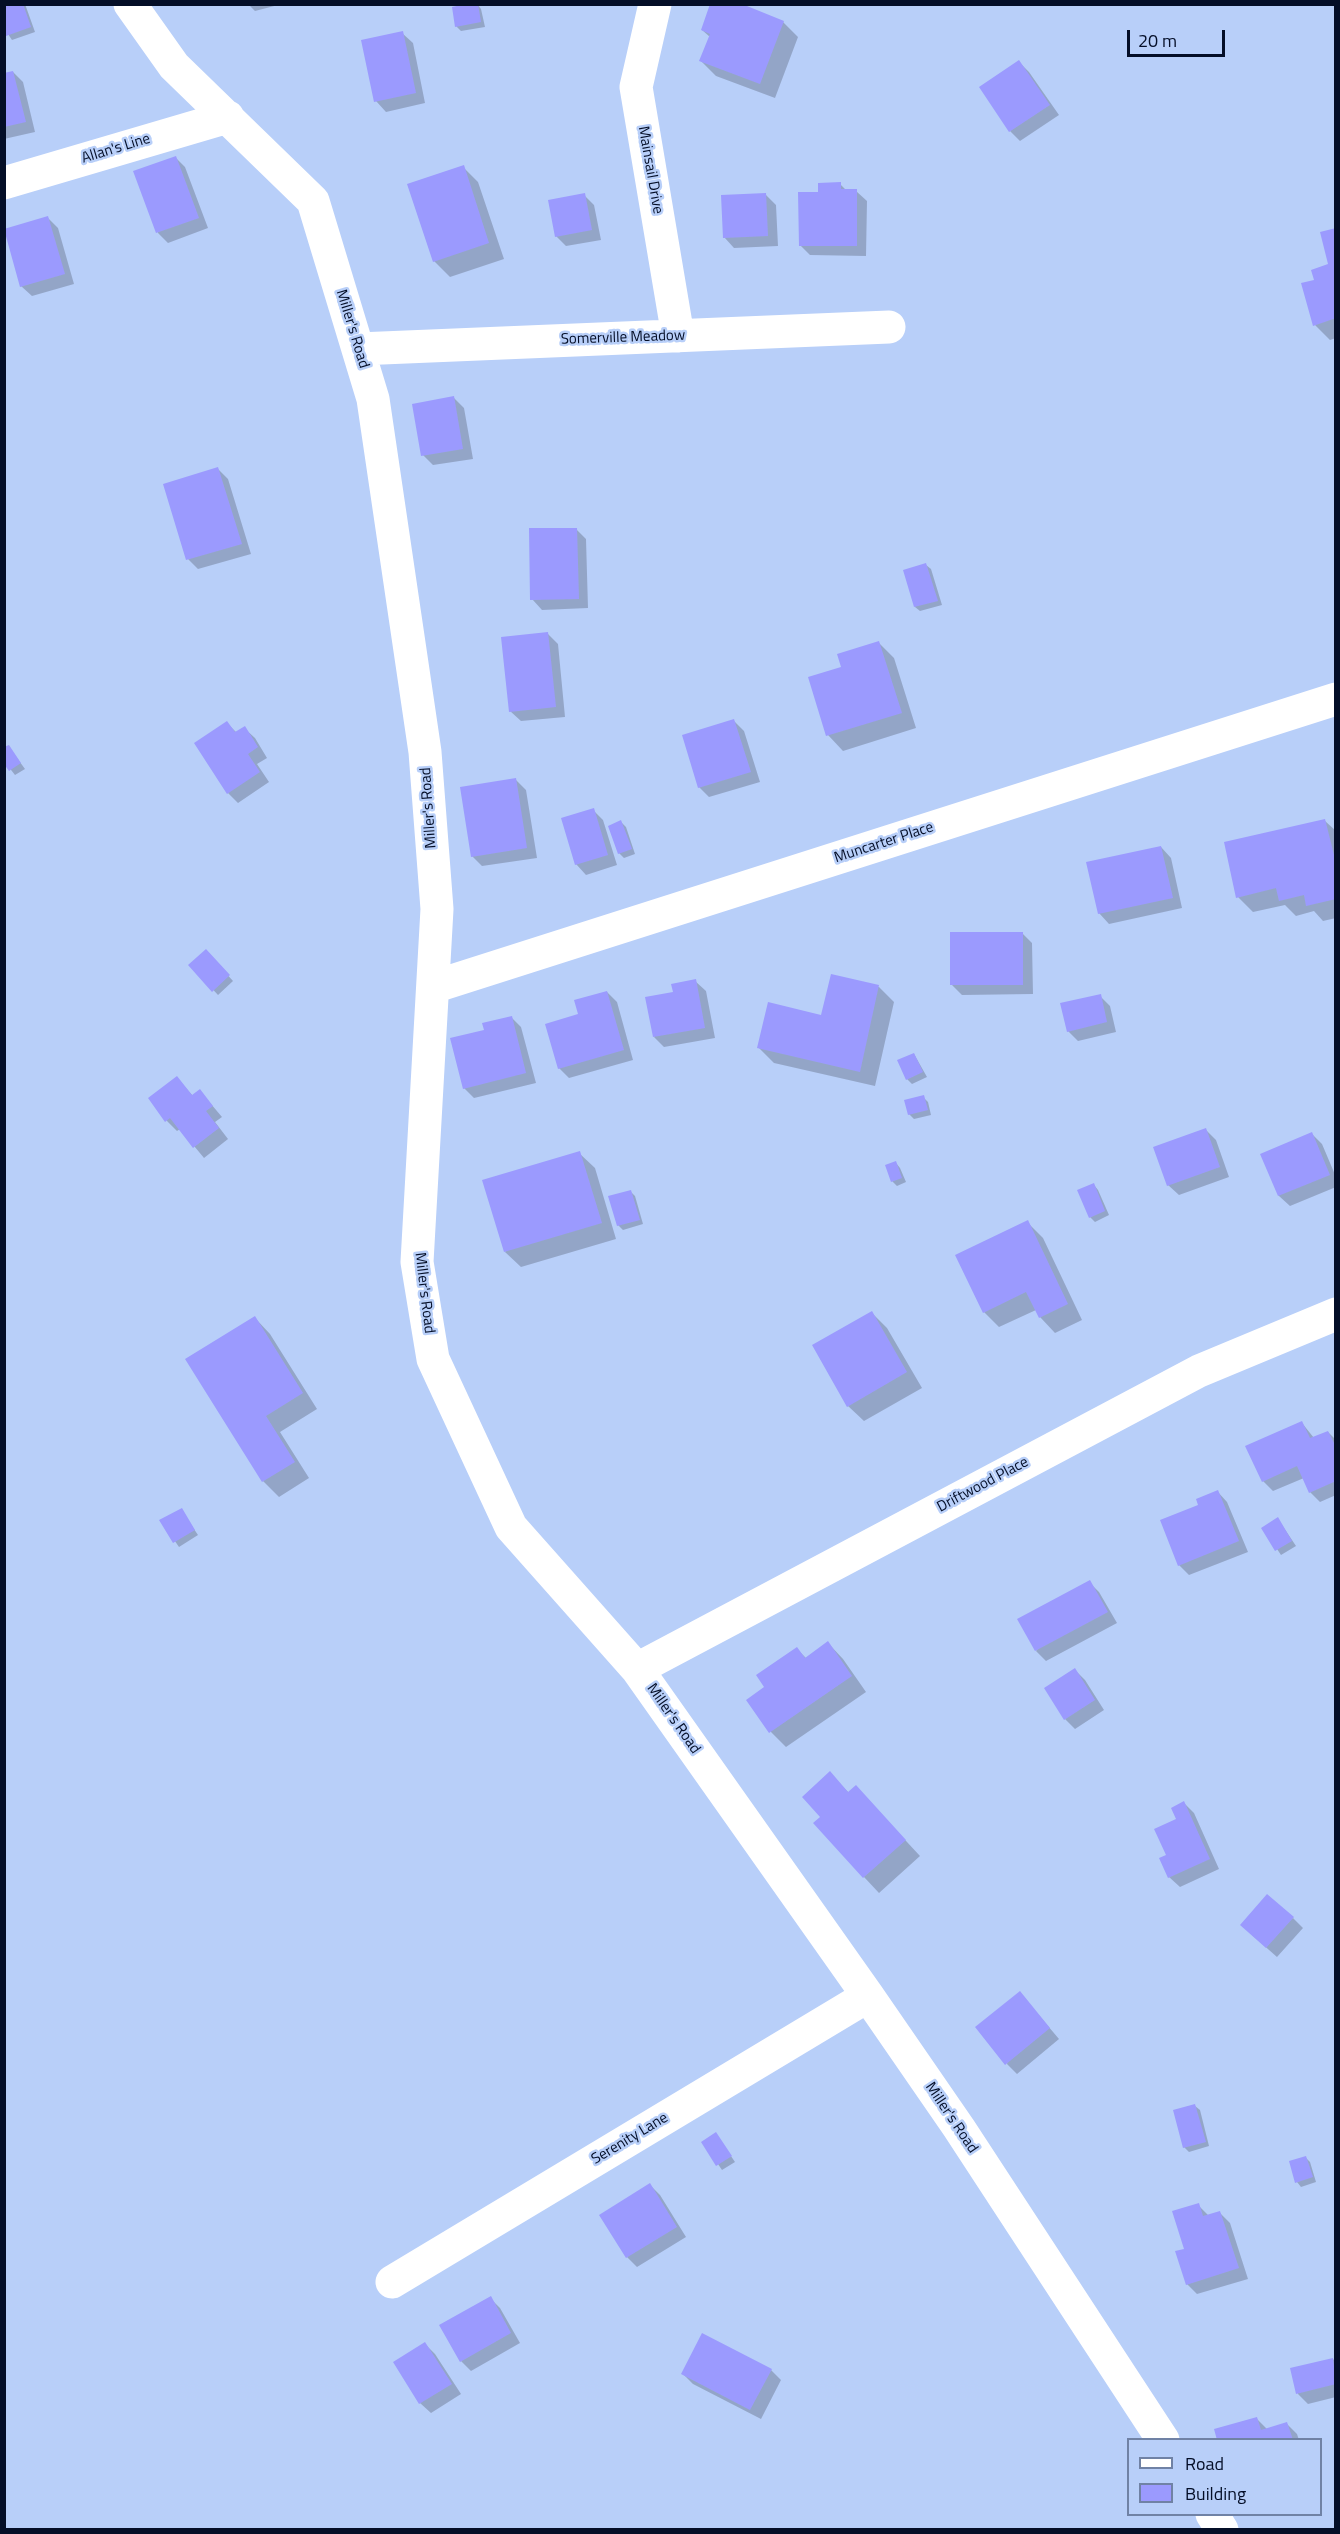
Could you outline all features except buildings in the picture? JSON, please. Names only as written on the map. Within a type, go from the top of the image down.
[{"type":"street","name":"Miller's Road","points":[[130,4],[174,66],[313,201],[373,399],[425,752],[437,909],[417,1262],[433,1359],[511,1527],[637,1669],[868,1996],[1162,2438]]},
{"type":"street","name":"Mainsail Drive","points":[[655,4],[636,87],[678,336]]},
{"type":"street","name":"Allan's Line","points":[[4,183],[228,117]]},
{"type":"street","name":"Somerville Meadow","points":[[358,349],[889,327]]},
{"type":"street","name":"Muncarter Place","points":[[433,987],[1335,699]]},
{"type":"street","name":"Driftwood Place","points":[[637,1669],[1200,1371],[1335,1314]]},
{"type":"street","name":"Serenity Lane","points":[[392,2282],[868,1996]]},
{"type":"street","points":[[1213,2516],[1222,2529]]}]
